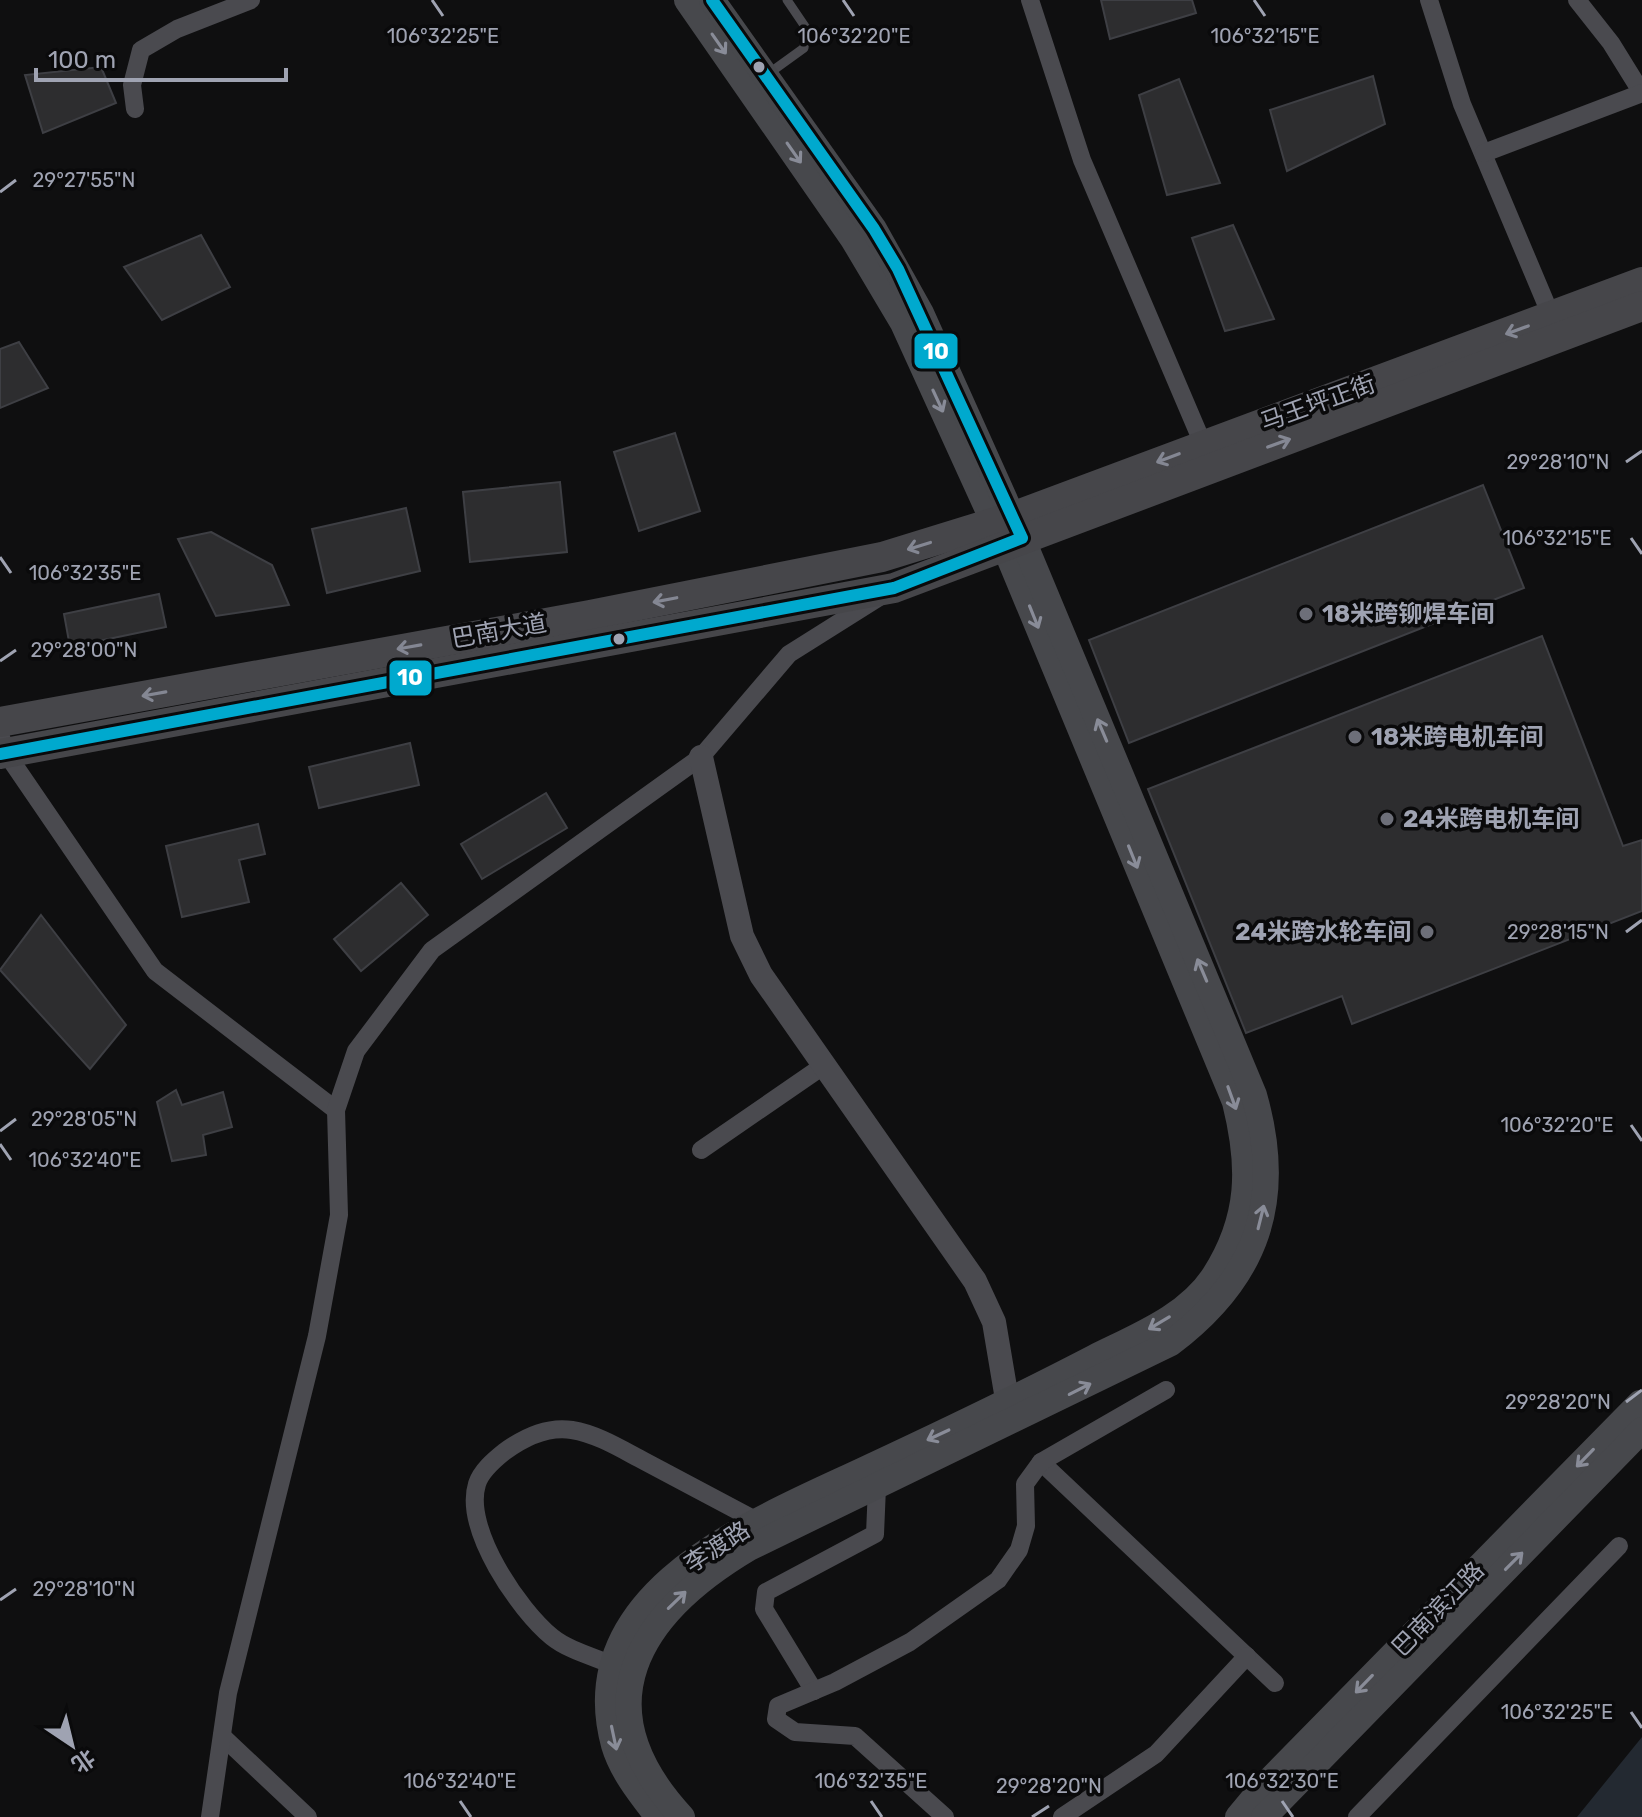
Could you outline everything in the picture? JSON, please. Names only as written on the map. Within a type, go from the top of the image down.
[{"type":"main road","points":[[687,0],[758,82]]},
{"type":"main road","points":[[712,0],[758,82],[879,280],[1008,531],[1254,1095],[1268,1162],[1266,1194],[1258,1228],[1226,1291],[1205,1317],[1171,1343],[1010,1413]]},
{"type":"main road","name":"马王坪正街","points":[[1008,531],[1556,328],[1642,282]]},
{"type":"main road","name":"马王坪正街","points":[[1008,531],[1203,444],[1556,328],[1642,306]]},
{"type":"main road","name":"巴南大道","points":[[2,747],[894,588],[1008,531]]},
{"type":"main road","name":"巴南大道","points":[[0,722],[590,615],[1008,531]]},
{"type":"main road","name":"巴南滨江路","points":[[1238,1817],[1263,1787],[1640,1403]]},
{"type":"main road","name":"李渡路","points":[[682,1817],[650,1773],[636,1741],[629,1703],[632,1668],[647,1636],[672,1604],[709,1572],[749,1548],[877,1487],[1010,1413]]},
{"type":"main road","name":"李渡路","points":[[658,1817],[629,1778],[614,1745],[609,1706],[613,1665],[627,1632],[656,1591],[696,1556],[757,1521],[1010,1413]]},
{"type":"main road","name":"巴南滨江路","points":[[1264,1817],[1642,1430]]},
{"type":"street","points":[[135,109],[132,85],[141,50],[177,29],[251,0]]},
{"type":"street","points":[[1030,0],[1082,160],[1203,444]]},
{"type":"street","points":[[1429,0],[1462,104],[1556,328]]},
{"type":"street","points":[[1484,153],[1642,93],[1611,43],[1577,0]]},
{"type":"street","points":[[213,1813],[228,1693],[320,1321],[339,1215],[336,1110],[356,1051],[432,950],[701,757],[789,654],[894,588]]},
{"type":"street","points":[[2,747],[155,971],[336,1110]]},
{"type":"street","points":[[701,757],[742,936],[761,975],[975,1281],[994,1322],[1010,1413]]},
{"type":"street","points":[[701,1150],[823,1066]]},
{"type":"street","points":[[945,1817],[855,1736],[795,1732],[776,1719],[778,1706],[910,1642],[998,1580],[1019,1550],[1026,1526],[1025,1484],[1041,1462],[1166,1390]]},
{"type":"street","points":[[613,1665],[547,1633],[530,1618],[496,1565],[482,1535],[476,1506],[477,1484],[492,1461],[515,1444],[545,1430],[571,1430],[601,1439],[757,1521]]},
{"type":"street","points":[[1041,1462],[1275,1683]]},
{"type":"street","points":[[814,1691],[764,1609],[766,1592],[875,1534],[877,1487]]},
{"type":"street","points":[[1357,1817],[1619,1546]]},
{"type":"street","points":[[1062,1817],[1156,1754],[1247,1656]]},
{"type":"street","points":[[222,1736],[308,1817]]},
{"type":"lane","points":[[758,82],[804,48],[806,28],[787,0]]},
{"type":"shaded area","points":[[1642,1737],[1642,1817],[1577,1817]]},
{"type":"building","points":[[1101,0],[1192,0],[1196,13],[1110,39]]},
{"type":"building","points":[[101,67],[116,103],[43,133],[25,75]]},
{"type":"building","points":[[1373,76],[1385,124],[1287,171],[1270,110]]},
{"type":"building","points":[[1179,79],[1220,183],[1167,195],[1139,95]]},
{"type":"building","points":[[1233,225],[1274,319],[1225,331],[1192,238]]},
{"type":"building","points":[[201,235],[230,287],[162,320],[124,267]]},
{"type":"building","points":[[19,342],[48,388],[0,408],[0,349]]},
{"type":"building","points":[[675,433],[700,511],[639,531],[614,452]]},
{"type":"building","points":[[560,482],[567,552],[470,562],[463,492]]},
{"type":"building","name":"18米跨铆焊车间","points":[[1483,485],[1524,588],[1129,743],[1089,640]]},
{"type":"building","points":[[406,508],[420,571],[327,593],[312,529]]},
{"type":"building","points":[[211,532],[272,565],[289,605],[216,616],[178,539]]},
{"type":"building","points":[[159,594],[166,627],[70,647],[64,614]]},
{"type":"building","points":[[1542,636],[1623,846],[1642,840],[1642,911],[1352,1024],[1342,996],[1246,1033],[1148,789]]},
{"type":"building","points":[[410,743],[419,785],[319,808],[309,767]]},
{"type":"building","points":[[546,793],[567,828],[482,879],[461,844]]},
{"type":"building","points":[[258,824],[265,854],[239,860],[249,902],[182,917],[166,846]]},
{"type":"building","points":[[401,883],[428,915],[361,971],[334,939]]},
{"type":"building","points":[[41,915],[126,1025],[90,1069],[0,970]]},
{"type":"building","points":[[176,1090],[182,1105],[223,1092],[232,1127],[203,1135],[206,1155],[172,1161],[157,1102]]},
{"type":"transit line","name":"10","points":[[0,754],[894,588],[1022,538],[898,269],[874,229],[712,0]]},
{"type":"place","name":"18米跨铆焊车间","points":[[1306,614]]},
{"type":"place","name":"18米跨电机车间","points":[[1355,737]]},
{"type":"place","name":"24米跨电机车间","points":[[1387,819]]},
{"type":"place","name":"24米跨水轮车间","points":[[1427,932]]}]
